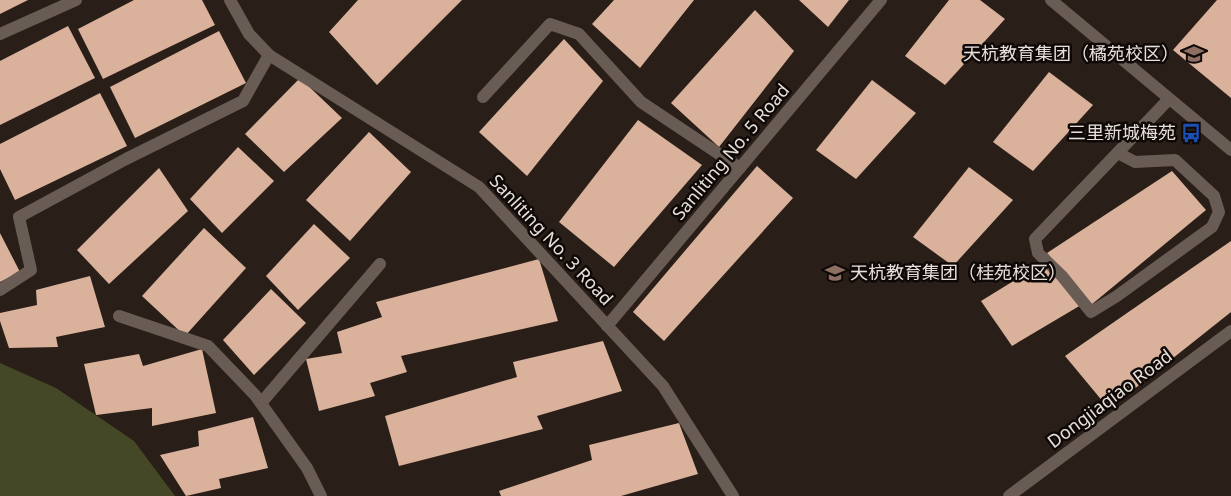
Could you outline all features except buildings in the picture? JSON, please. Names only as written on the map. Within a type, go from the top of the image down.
[{"type":"street","points":[[0,34],[76,0]]},
{"type":"street","name":"Sanliting No. 3 Road","points":[[230,0],[249,34],[269,55],[479,187],[663,386],[733,496]]},
{"type":"street","name":"Sanliting No. 5 Road","points":[[607,326],[881,0]]},
{"type":"street","points":[[1051,0],[1231,150]]},
{"type":"street","points":[[483,97],[550,24],[579,34],[641,102],[740,168]]},
{"type":"street","points":[[0,290],[31,270],[19,217],[126,159],[242,102],[269,55]]},
{"type":"street","points":[[1118,153],[1135,162],[1175,160],[1214,196],[1219,212],[1212,227],[1117,296],[1091,312],[1062,276],[1038,253],[1035,239],[1169,99]]},
{"type":"street","points":[[261,403],[380,264]]},
{"type":"street","points":[[119,316],[208,346],[255,394],[307,468],[322,496]]},
{"type":"street","name":"Dongjiaqiao Road","points":[[1009,496],[1231,331]]},
{"type":"green space","points":[[0,363],[56,388],[134,441],[175,496],[0,496]]},
{"type":"place","name":"天杭教育集团（橘苑校区）","points":[[1194,54]]},
{"type":"place","name":"三里新城梅苑","points":[[1191,133]]},
{"type":"place","name":"天杭教育集团（桂苑校区）","points":[[835,273]]}]
